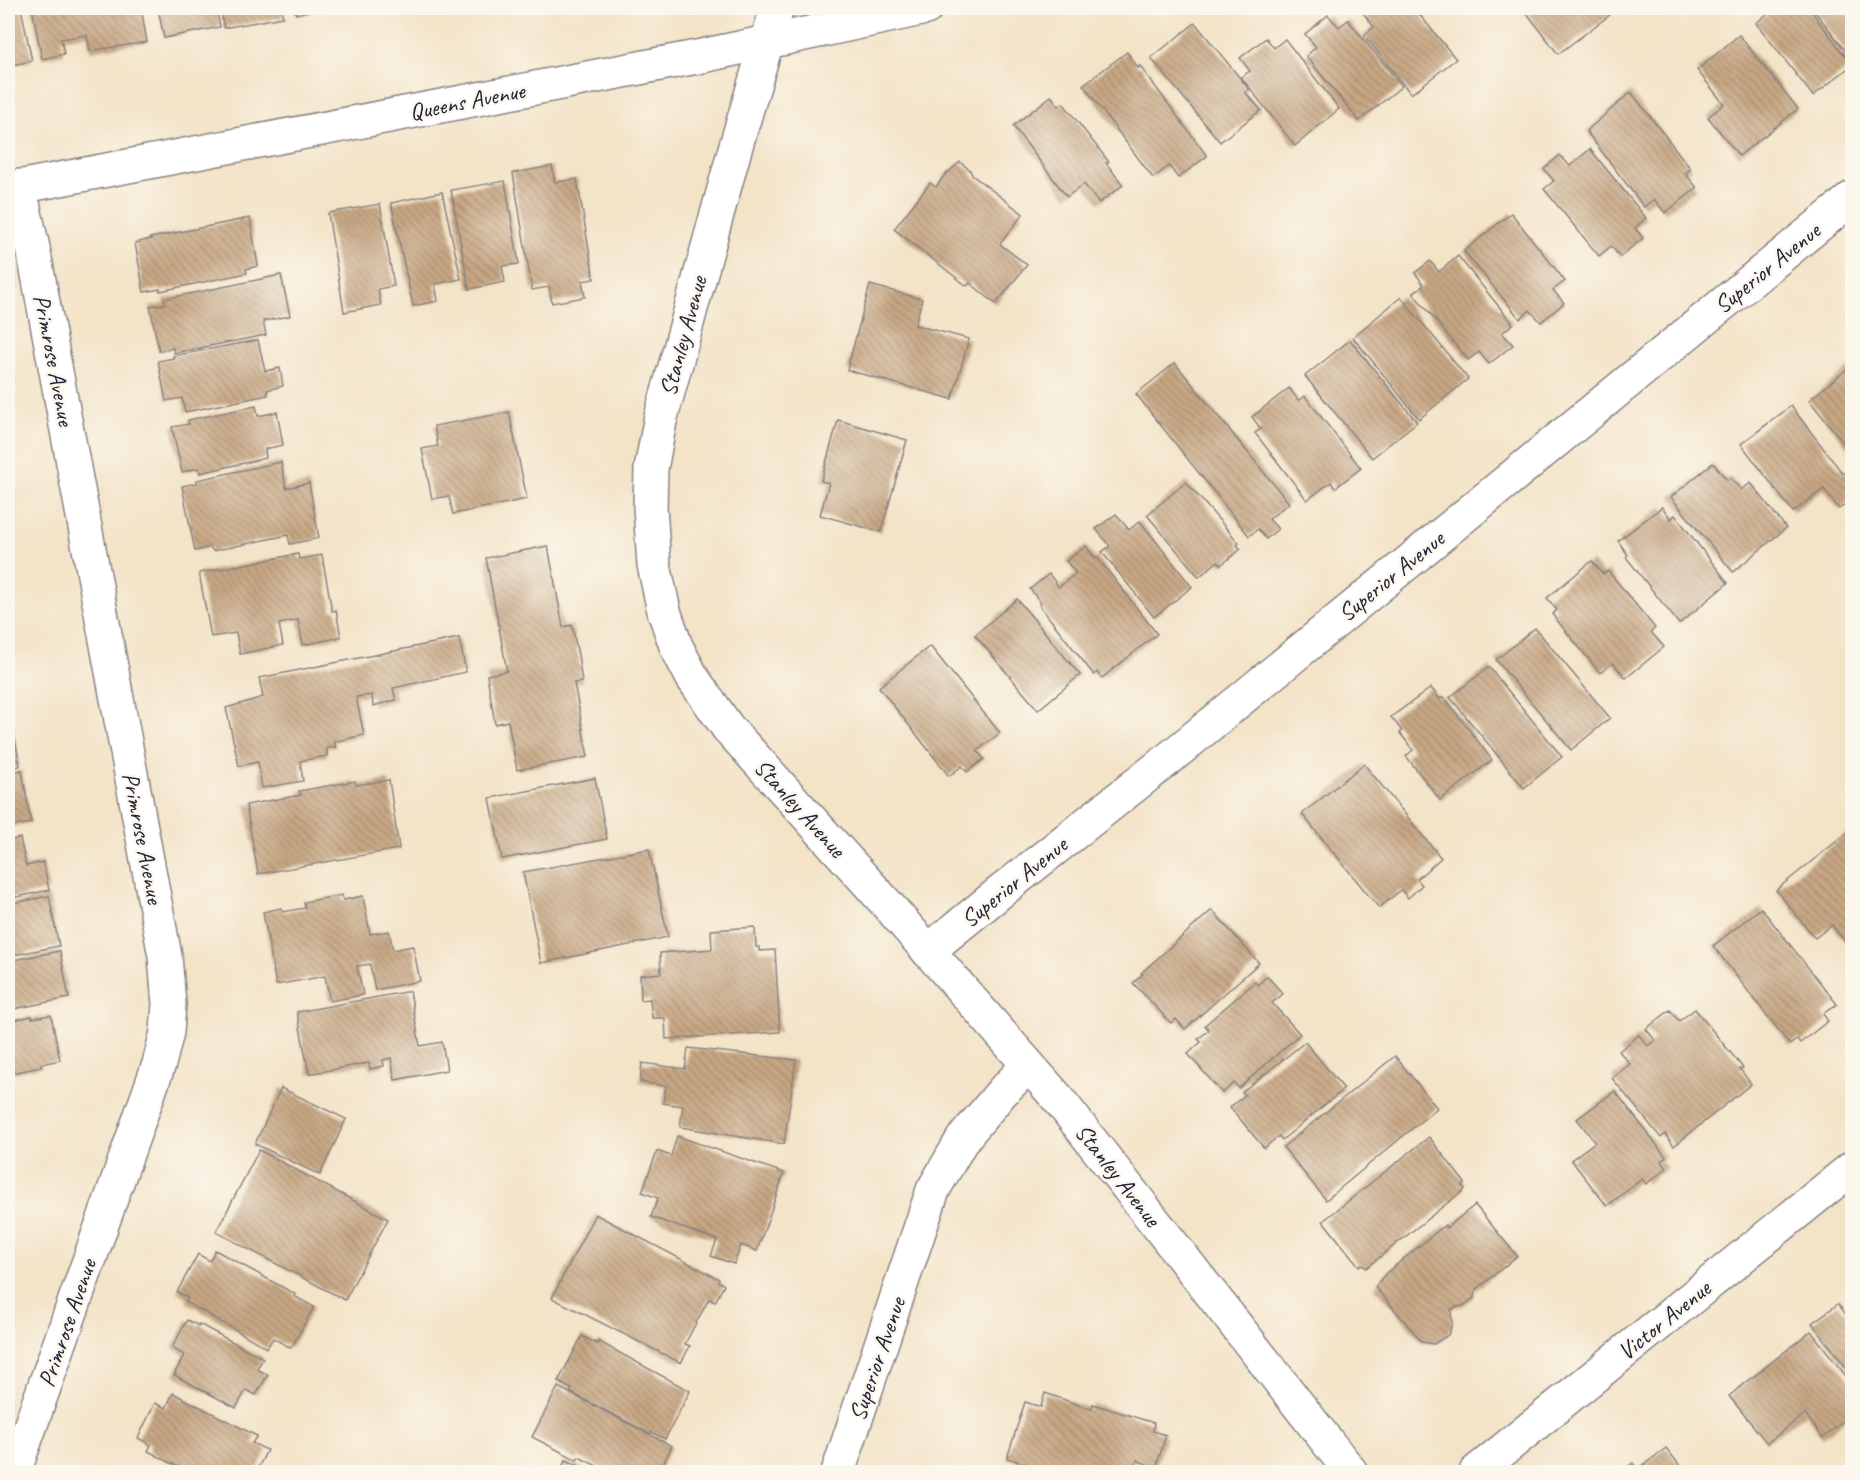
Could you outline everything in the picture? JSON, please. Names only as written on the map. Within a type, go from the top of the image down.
[{"type":"street","name":"Stanley Avenue","points":[[777,8],[660,421],[651,469],[650,507],[654,565],[664,611],[676,646],[692,677],[728,728],[1060,1101],[1351,1473]]},
{"type":"street","name":"Queens Avenue","points":[[13,188],[702,56],[926,8]]},
{"type":"street","name":"Primrose Avenue","points":[[13,188],[33,248],[163,944],[169,1004],[167,1032],[159,1064],[14,1473]]},
{"type":"street","name":"Superior Avenue","points":[[928,951],[1191,741],[1852,198]]},
{"type":"street","name":"Superior Avenue","points":[[838,1473],[933,1190],[962,1140],[1002,1092],[1028,1066]]},
{"type":"street","name":"Victor Avenue","points":[[1476,1473],[1852,1168]]},
{"type":"building","points":[[8,8],[21,8],[32,61],[8,66]]},
{"type":"building","points":[[32,8],[141,8],[147,42],[90,51],[87,35],[61,39],[64,54],[42,59]]},
{"type":"building","points":[[158,8],[216,8],[220,27],[164,38]]},
{"type":"building","points":[[220,8],[281,8],[283,17],[224,28]]},
{"type":"building","points":[[294,8],[321,8],[296,14]]},
{"type":"building","points":[[1370,8],[1414,8],[1456,59],[1411,94],[1364,35],[1374,27],[1363,13]]},
{"type":"building","points":[[1523,8],[1604,8],[1610,15],[1558,54]]},
{"type":"building","points":[[1775,8],[1809,8],[1852,65],[1813,96],[1756,23]]},
{"type":"building","points":[[1812,8],[1852,8],[1852,59]]},
{"type":"building","points":[[1328,15],[1339,27],[1348,20],[1402,86],[1359,121],[1306,56],[1316,47],[1305,34]]},
{"type":"building","points":[[1195,23],[1249,89],[1245,92],[1261,110],[1220,142],[1151,58]]},
{"type":"building","points":[[1739,35],[1798,109],[1739,156],[1708,117],[1724,104],[1697,70]]},
{"type":"building","points":[[1266,38],[1274,48],[1285,39],[1339,109],[1295,146],[1241,77],[1250,71],[1240,58]]},
{"type":"building","points":[[1127,52],[1207,156],[1178,178],[1169,166],[1153,178],[1083,85]]},
{"type":"building","points":[[1631,92],[1691,169],[1685,173],[1697,188],[1665,213],[1654,199],[1644,207],[1586,131]]},
{"type":"building","points":[[1051,96],[1059,106],[1063,103],[1109,162],[1106,163],[1123,185],[1099,203],[1084,184],[1067,197],[1013,126]]},
{"type":"building","points":[[1590,149],[1646,218],[1635,228],[1643,238],[1620,257],[1611,246],[1599,256],[1544,189],[1554,181],[1544,169],[1560,155],[1570,166]]},
{"type":"building","points":[[960,162],[970,170],[972,175],[1023,214],[1000,244],[1027,265],[996,304],[970,283],[967,286],[894,229],[930,183],[936,187],[944,176]]},
{"type":"building","points":[[552,166],[555,182],[577,179],[594,279],[582,281],[585,297],[552,303],[549,287],[532,290],[513,173]]},
{"type":"building","points":[[505,181],[519,264],[502,266],[505,282],[469,289],[451,190]]},
{"type":"building","points":[[442,192],[461,279],[435,284],[438,301],[413,306],[391,203]]},
{"type":"building","points":[[380,204],[394,286],[378,289],[381,305],[344,312],[328,213]]},
{"type":"building","points":[[1511,213],[1565,281],[1553,290],[1564,303],[1541,322],[1530,310],[1520,319],[1464,251]]},
{"type":"building","points":[[250,218],[258,266],[246,269],[247,273],[160,291],[160,289],[144,292],[135,243]]},
{"type":"building","points":[[1458,256],[1513,324],[1502,333],[1513,345],[1489,364],[1479,352],[1468,360],[1413,293],[1424,285],[1415,273],[1430,261],[1439,272]]},
{"type":"building","points":[[281,275],[290,316],[263,321],[266,335],[174,353],[173,348],[159,351],[150,306],[165,304],[164,299]]},
{"type":"building","points":[[870,285],[922,299],[915,325],[969,339],[952,399],[847,370]]},
{"type":"building","points":[[1401,297],[1468,379],[1419,419],[1353,337]]},
{"type":"building","points":[[258,340],[265,371],[280,368],[283,386],[267,390],[268,395],[185,412],[182,398],[166,401],[158,361],[174,358],[173,356]]},
{"type":"building","points":[[1350,340],[1417,422],[1372,458],[1305,376]]},
{"type":"building","points":[[1175,363],[1289,503],[1269,519],[1278,529],[1266,539],[1258,529],[1249,536],[1136,394]]},
{"type":"building","points":[[1852,365],[1852,453],[1809,400]]},
{"type":"building","points":[[1289,388],[1299,401],[1305,396],[1361,468],[1335,488],[1331,482],[1307,500],[1255,433],[1261,429],[1252,417]]},
{"type":"building","points":[[256,406],[258,416],[277,412],[283,445],[265,449],[266,458],[200,473],[199,468],[182,472],[172,427],[189,424],[188,420]]},
{"type":"building","points":[[1791,406],[1843,474],[1848,470],[1852,475],[1852,499],[1839,509],[1824,489],[1793,512],[1741,444]]},
{"type":"building","points":[[509,412],[527,499],[453,514],[449,496],[432,499],[422,449],[438,446],[434,426]]},
{"type":"building","points":[[838,420],[907,440],[881,532],[820,515],[829,483],[821,481]]},
{"type":"building","points":[[281,462],[286,488],[309,483],[319,538],[290,544],[288,535],[213,551],[210,547],[195,551],[182,486],[197,483],[197,480]]},
{"type":"building","points":[[1713,463],[1727,480],[1730,477],[1741,490],[1751,483],[1786,528],[1733,572],[1671,497]]},
{"type":"building","points":[[1186,482],[1239,543],[1237,545],[1241,549],[1221,565],[1218,561],[1199,577],[1147,515]]},
{"type":"building","points":[[1662,507],[1671,519],[1675,515],[1728,583],[1679,624],[1626,557],[1628,555],[1618,541]]},
{"type":"building","points":[[1116,514],[1129,530],[1140,521],[1192,587],[1154,617],[1102,552],[1110,546],[1096,529]]},
{"type":"building","points":[[548,546],[563,627],[572,625],[578,655],[582,682],[574,683],[588,757],[517,770],[508,721],[495,724],[487,675],[507,671],[486,558]]},
{"type":"building","points":[[1086,546],[1157,634],[1102,678],[1097,672],[1094,675],[1039,605],[1041,603],[1030,589],[1049,574],[1059,587],[1076,573],[1066,561]]},
{"type":"building","points":[[298,554],[299,559],[322,555],[332,611],[336,610],[341,637],[303,645],[298,620],[279,624],[283,645],[240,654],[236,633],[211,637],[199,573]]},
{"type":"building","points":[[1592,561],[1603,574],[1608,571],[1655,628],[1651,632],[1664,647],[1626,678],[1613,663],[1600,673],[1552,614],[1557,610],[1547,598]]},
{"type":"building","points":[[1017,599],[1080,675],[1038,710],[975,635]]},
{"type":"building","points":[[1535,628],[1610,718],[1571,750],[1496,660]]},
{"type":"building","points":[[459,638],[466,672],[393,688],[396,700],[373,706],[372,695],[356,697],[364,735],[334,742],[336,747],[327,748],[327,756],[300,761],[303,781],[262,788],[258,762],[239,766],[226,708],[263,697],[259,678]]},
{"type":"building","points":[[930,646],[1000,733],[977,751],[984,759],[967,772],[962,766],[949,776],[879,687]]},
{"type":"building","points":[[1489,667],[1562,757],[1524,788],[1450,697]]},
{"type":"building","points":[[1431,688],[1440,699],[1444,697],[1492,760],[1440,800],[1406,756],[1413,750],[1391,717]]},
{"type":"building","points":[[10,712],[20,766],[8,768],[8,713]]},
{"type":"building","points":[[1364,764],[1441,858],[1417,879],[1422,885],[1408,898],[1401,890],[1379,908],[1302,814]]},
{"type":"building","points":[[22,770],[31,823],[8,827],[8,773]]},
{"type":"building","points":[[595,778],[607,839],[502,859],[490,798]]},
{"type":"building","points":[[389,780],[399,849],[258,874],[246,805],[301,795],[299,791],[355,781],[356,785]]},
{"type":"building","points":[[1847,833],[1852,839],[1852,951],[1832,925],[1815,938],[1776,890]]},
{"type":"building","points":[[20,838],[26,866],[43,862],[49,890],[8,899],[8,841]]},
{"type":"building","points":[[649,849],[668,937],[541,963],[523,872]]},
{"type":"building","points":[[342,895],[343,900],[363,896],[370,934],[389,931],[393,950],[413,946],[420,981],[375,990],[370,964],[357,966],[363,995],[330,1001],[325,976],[276,985],[263,912],[281,908],[283,912],[305,908],[304,902]]},
{"type":"building","points":[[49,896],[59,946],[8,956],[8,904]]},
{"type":"building","points":[[1761,908],[1837,1004],[1823,1014],[1828,1021],[1800,1043],[1797,1039],[1790,1045],[1713,946]]},
{"type":"building","points":[[1212,910],[1259,963],[1185,1029],[1176,1019],[1171,1023],[1133,983],[1143,974],[1141,973]]},
{"type":"building","points":[[755,927],[756,947],[759,947],[759,951],[775,950],[780,1032],[666,1039],[665,1018],[652,1018],[650,999],[641,1000],[640,975],[661,973],[660,953],[712,949],[711,930]]},
{"type":"building","points":[[60,951],[69,998],[8,1010],[8,961]]},
{"type":"building","points":[[1267,976],[1283,994],[1272,1003],[1300,1034],[1239,1088],[1234,1083],[1222,1093],[1188,1054],[1201,1042],[1198,1039],[1209,1030],[1205,1025],[1255,982],[1258,985]]},
{"type":"building","points":[[410,991],[420,1046],[442,1042],[447,1070],[395,1080],[391,1058],[383,1060],[384,1066],[370,1069],[369,1063],[309,1074],[297,1012]]},
{"type":"building","points":[[1695,1009],[1743,1068],[1740,1069],[1751,1084],[1674,1146],[1665,1134],[1661,1138],[1612,1078],[1630,1064],[1619,1051],[1639,1035],[1648,1046],[1655,1040],[1646,1029],[1670,1010],[1679,1021]]},
{"type":"building","points":[[51,1015],[60,1060],[41,1064],[41,1067],[8,1074],[8,1021]]},
{"type":"building","points":[[1305,1042],[1344,1089],[1282,1140],[1279,1136],[1264,1148],[1230,1107],[1245,1095],[1242,1092]]},
{"type":"building","points":[[688,1048],[796,1060],[784,1144],[680,1127],[683,1106],[663,1103],[666,1086],[640,1082],[642,1063],[685,1069]]},
{"type":"building","points":[[1395,1056],[1437,1108],[1326,1200],[1283,1147]]},
{"type":"building","points":[[281,1088],[346,1119],[320,1175],[255,1144]]},
{"type":"building","points":[[1615,1091],[1666,1157],[1661,1161],[1667,1168],[1646,1184],[1642,1179],[1607,1206],[1571,1160],[1595,1142],[1577,1119]]},
{"type":"building","points":[[677,1136],[784,1173],[757,1251],[741,1245],[734,1264],[711,1256],[717,1240],[651,1217],[658,1198],[642,1192],[657,1151],[671,1156]]},
{"type":"building","points":[[1429,1137],[1465,1183],[1462,1186],[1465,1189],[1366,1268],[1362,1264],[1359,1266],[1323,1221]]},
{"type":"building","points":[[259,1150],[388,1219],[345,1300],[216,1232]]},
{"type":"building","points":[[1475,1205],[1517,1256],[1475,1291],[1474,1298],[1463,1306],[1451,1310],[1452,1324],[1448,1335],[1434,1344],[1422,1342],[1375,1287],[1385,1274],[1445,1225],[1446,1228]]},
{"type":"building","points":[[595,1214],[719,1279],[718,1281],[724,1285],[715,1302],[709,1299],[685,1344],[690,1346],[681,1363],[552,1298]]},
{"type":"building","points":[[215,1250],[314,1307],[291,1348],[273,1338],[267,1348],[186,1302],[188,1298],[177,1292],[198,1254],[210,1261]]},
{"type":"building","points":[[1838,1304],[1848,1317],[1852,1314],[1852,1375],[1812,1323]]},
{"type":"building","points":[[187,1320],[263,1358],[257,1369],[268,1375],[256,1395],[246,1390],[236,1408],[174,1375],[184,1355],[172,1348]]},
{"type":"building","points":[[1811,1331],[1852,1384],[1852,1414],[1823,1438],[1805,1414],[1767,1443],[1729,1396]]},
{"type":"building","points":[[582,1336],[597,1344],[598,1341],[690,1391],[665,1439],[651,1432],[650,1434],[570,1392],[572,1389],[558,1382]]},
{"type":"building","points":[[558,1387],[672,1446],[659,1472],[609,1472],[579,1457],[577,1460],[532,1437]]},
{"type":"building","points":[[173,1393],[257,1436],[252,1443],[267,1450],[256,1472],[188,1472],[148,1451],[151,1445],[138,1438],[155,1403],[166,1408]]},
{"type":"building","points":[[1045,1393],[1091,1409],[1093,1404],[1154,1423],[1153,1431],[1166,1435],[1156,1468],[1137,1460],[1133,1472],[1051,1472],[1007,1458],[1025,1402],[1041,1407]]},
{"type":"building","points":[[1666,1448],[1685,1472],[1621,1472],[1633,1463],[1637,1470]]},
{"type":"building","points":[[566,1460],[592,1472],[559,1472]]}]
